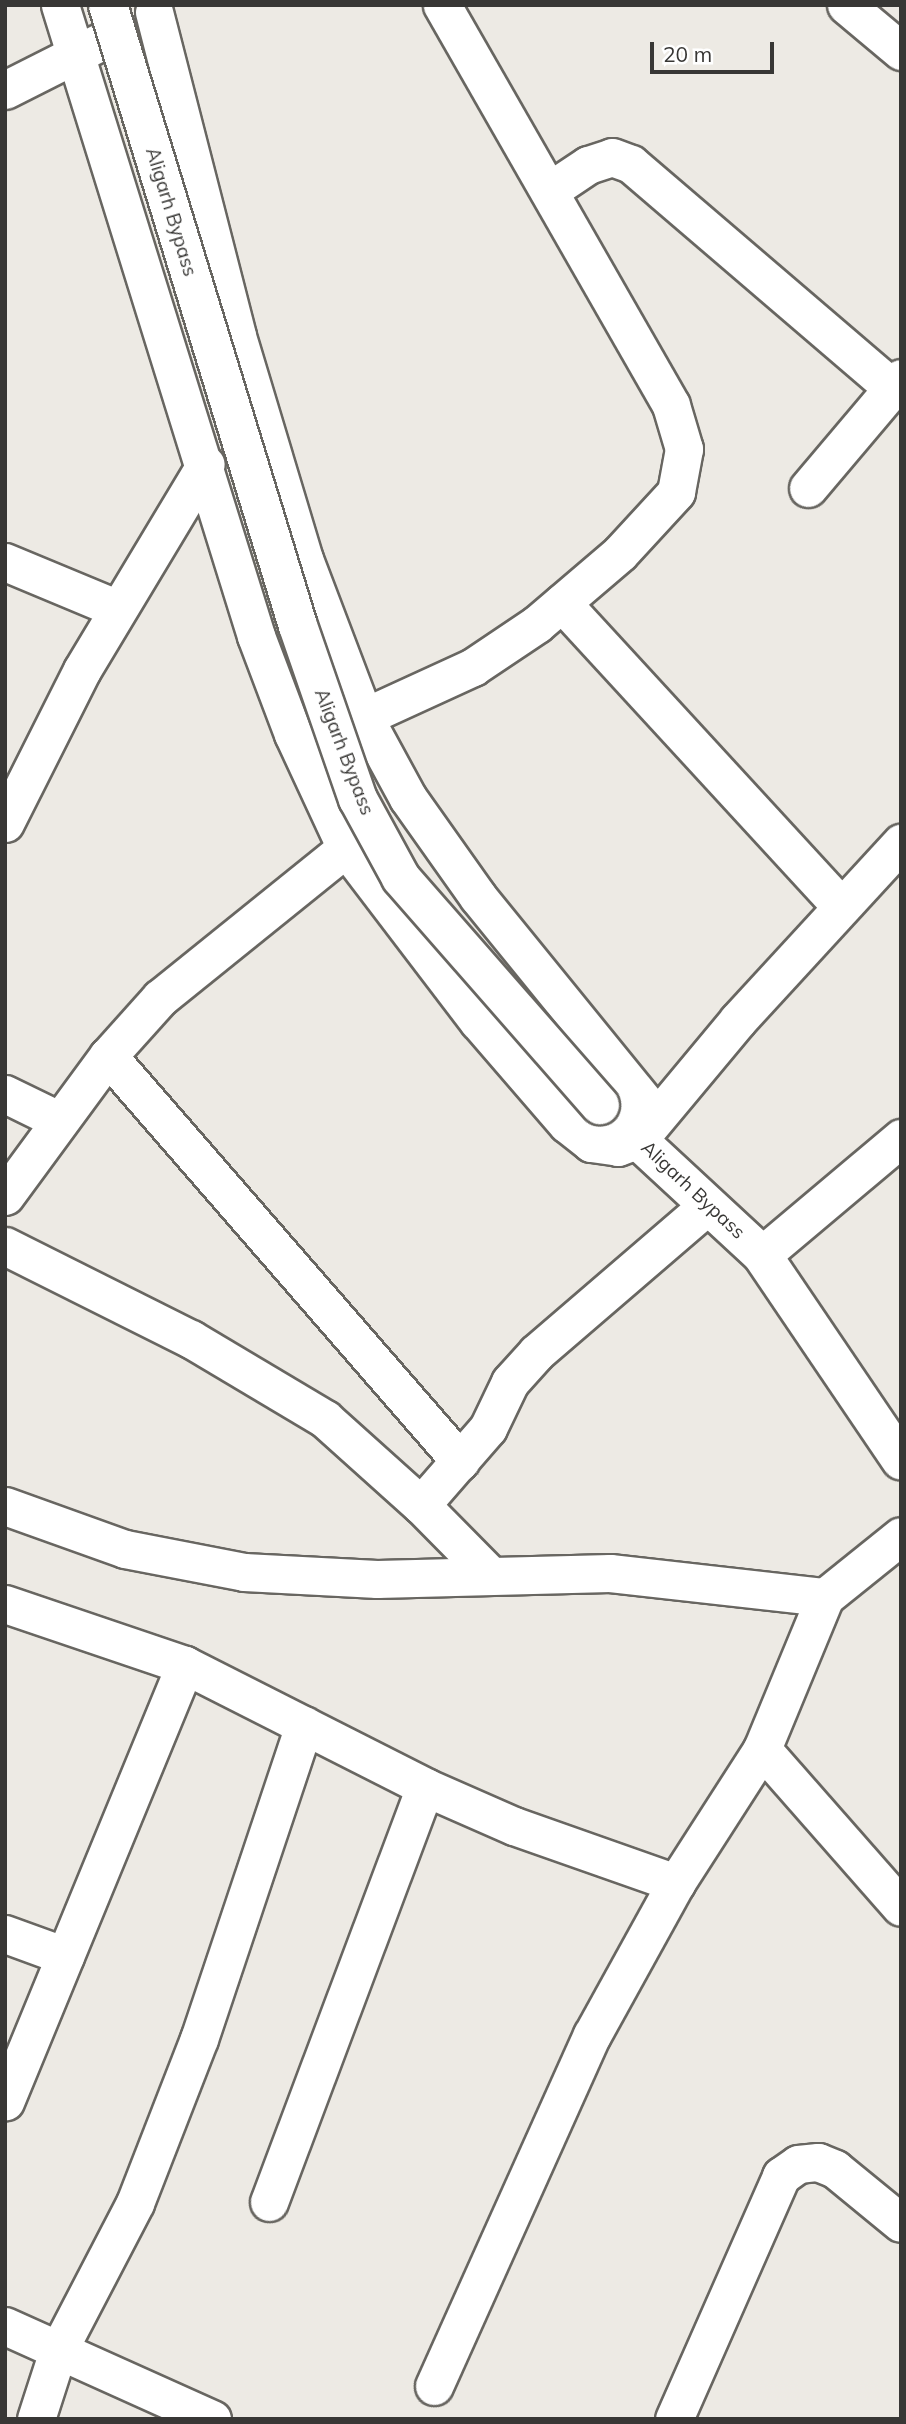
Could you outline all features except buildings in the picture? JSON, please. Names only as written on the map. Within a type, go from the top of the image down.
[{"type":"main road","name":"Aligarh Bypass","points":[[108,5],[298,626],[358,799],[401,878],[600,1105],[648,1128],[708,1205],[762,1255],[901,1460]]},
{"type":"street","points":[[60,5],[206,464],[256,636],[346,848],[478,1021],[567,1124],[591,1143],[618,1147],[648,1128],[841,906],[901,843]]},
{"type":"street","points":[[364,717],[473,667],[562,603],[620,553],[676,492],[684,449],[671,404],[442,5]]},
{"type":"street","points":[[846,5],[901,51]]},
{"type":"street","points":[[5,90],[160,9],[249,376],[304,559],[364,717],[408,798],[648,1128]]},
{"type":"street","points":[[549,191],[588,165],[612,157],[631,164],[896,383],[808,488]]},
{"type":"street","points":[[5,823],[118,609],[206,464]]},
{"type":"street","points":[[5,562],[118,609]]},
{"type":"street","points":[[562,603],[841,906]]},
{"type":"street","points":[[5,1196],[58,1120],[108,1056],[170,990],[346,848]]},
{"type":"street","points":[[108,1056],[460,1461]]},
{"type":"street","points":[[5,1094],[58,1120]]},
{"type":"street","points":[[762,1255],[897,1149]]},
{"type":"street","points":[[421,1505],[488,1428],[510,1382],[536,1353],[708,1205]]},
{"type":"street","points":[[5,1246],[191,1339],[325,1419],[421,1505],[489,1574]]},
{"type":"street","points":[[5,1506],[125,1549],[244,1572],[377,1579],[489,1574],[610,1573],[825,1597]]},
{"type":"street","points":[[434,2386],[592,2035],[676,1883],[762,1749],[825,1597],[901,1536]]},
{"type":"street","points":[[5,1604],[185,1665],[425,1787],[514,1826],[676,1883]]},
{"type":"street","points":[[5,2101],[185,1665]]},
{"type":"street","points":[[36,2419],[58,2351],[135,2203],[199,2039],[304,1725]]},
{"type":"street","points":[[762,1749],[901,1907]]},
{"type":"street","points":[[269,2202],[425,1787]]},
{"type":"street","points":[[5,1934],[65,1956]]},
{"type":"street","points":[[674,2419],[781,2176],[798,2164],[818,2162],[835,2169],[901,2223]]},
{"type":"street","points":[[5,2326],[212,2419]]}]
